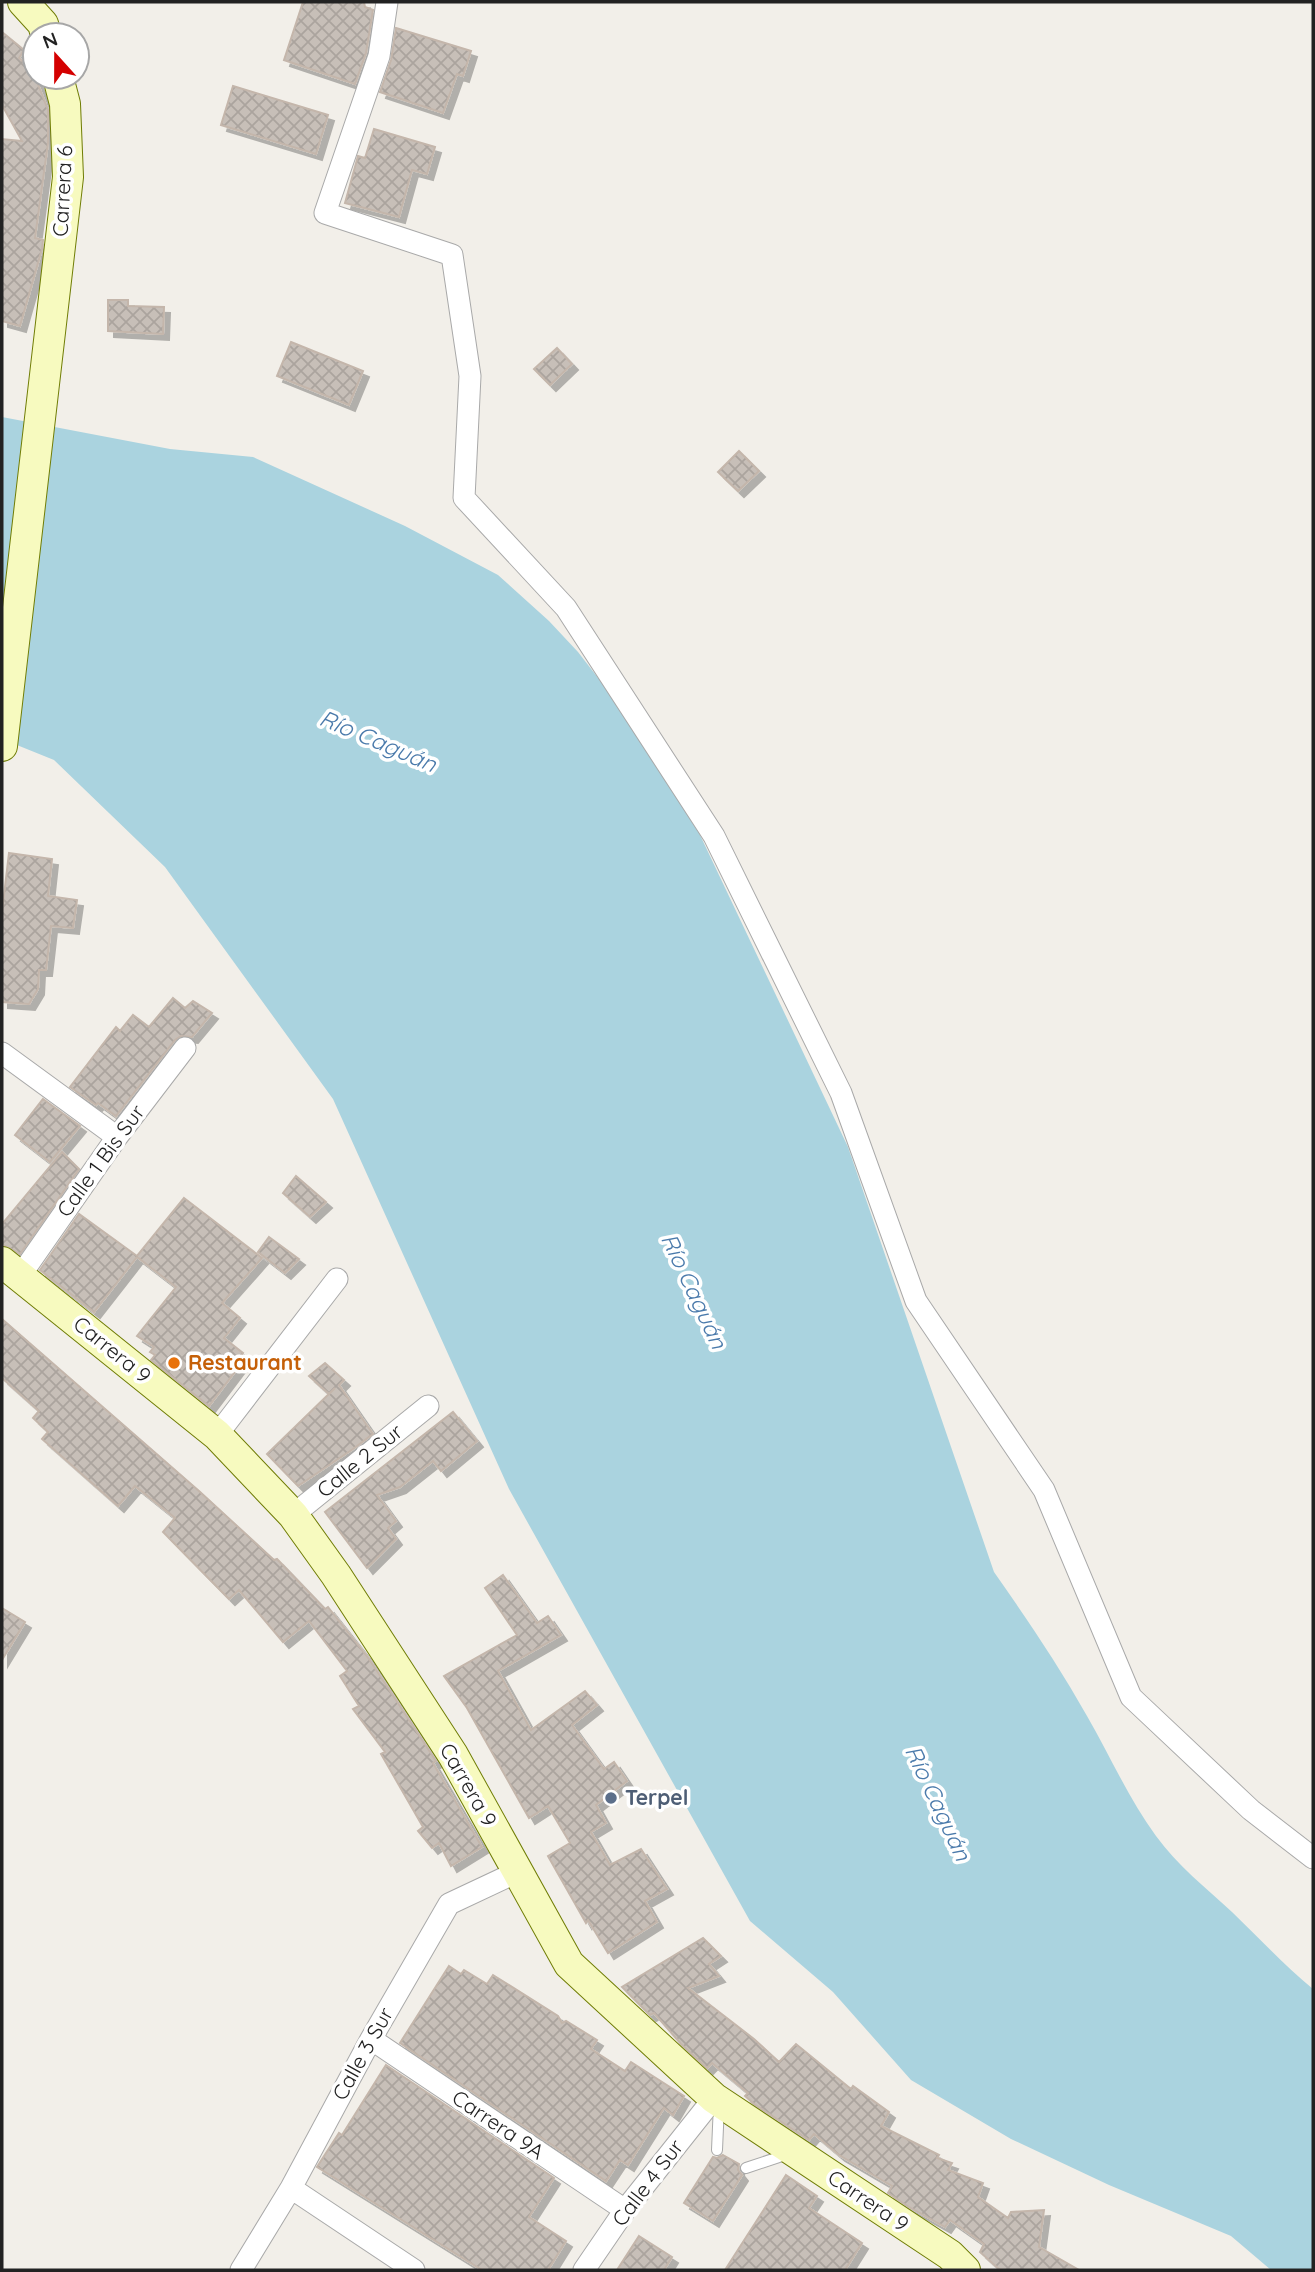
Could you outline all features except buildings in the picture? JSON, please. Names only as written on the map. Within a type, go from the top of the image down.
[{"type":"main road","points":[[23,2],[40,21]]},
{"type":"main road","name":"Carrera 6","points":[[2,746],[68,177],[65,104],[62,91]]},
{"type":"main road","name":"Carrera 9","points":[[11,1269],[217,1435],[293,1515],[336,1575],[453,1755],[569,1964],[717,2100],[794,2151],[951,2265]]},
{"type":"street","points":[[387,2],[379,56],[324,213],[452,255],[470,376],[464,498],[566,608],[714,836],[841,1093],[916,1301],[1044,1490],[1131,1698],[1251,1810],[1313,1858]]},
{"type":"street","name":"Calle 1 Bis Sur","points":[[11,1269],[185,1048]]},
{"type":"street","points":[[2,1053],[117,1137]]},
{"type":"street","points":[[217,1435],[337,1279]]},
{"type":"street","name":"Calle 2 Sur","points":[[293,1515],[428,1406]]},
{"type":"street","name":"Calle 3 Sur","points":[[241,2270],[291,2188],[371,2039],[449,1904],[517,1872]]},
{"type":"street","name":"Carrera 9A","points":[[371,2039],[625,2210]]},
{"type":"street","name":"Calle 4 Sur","points":[[584,2270],[625,2210],[717,2100]]},
{"type":"street","points":[[291,2188],[414,2270]]},
{"type":"lane","points":[[717,2100],[717,2150]]},
{"type":"lane","points":[[746,2168],[794,2151]]},
{"type":"water","name":"Río Caguán","points":[[2,417],[170,449],[253,457],[405,526],[498,575],[549,621],[578,652],[619,705],[700,835],[848,1147],[994,1572],[1065,1679],[1128,1792],[1164,1847],[1313,1989],[1313,2270],[1271,2270],[1231,2236],[1109,2185],[1011,2139],[911,2080],[833,1992],[750,1921],[509,1489],[333,1099],[165,867],[54,760],[2,739]]},
{"type":"place","name":"Restaurant","points":[[174,1363]]},
{"type":"place","name":"Terpel","points":[[611,1798]]}]
